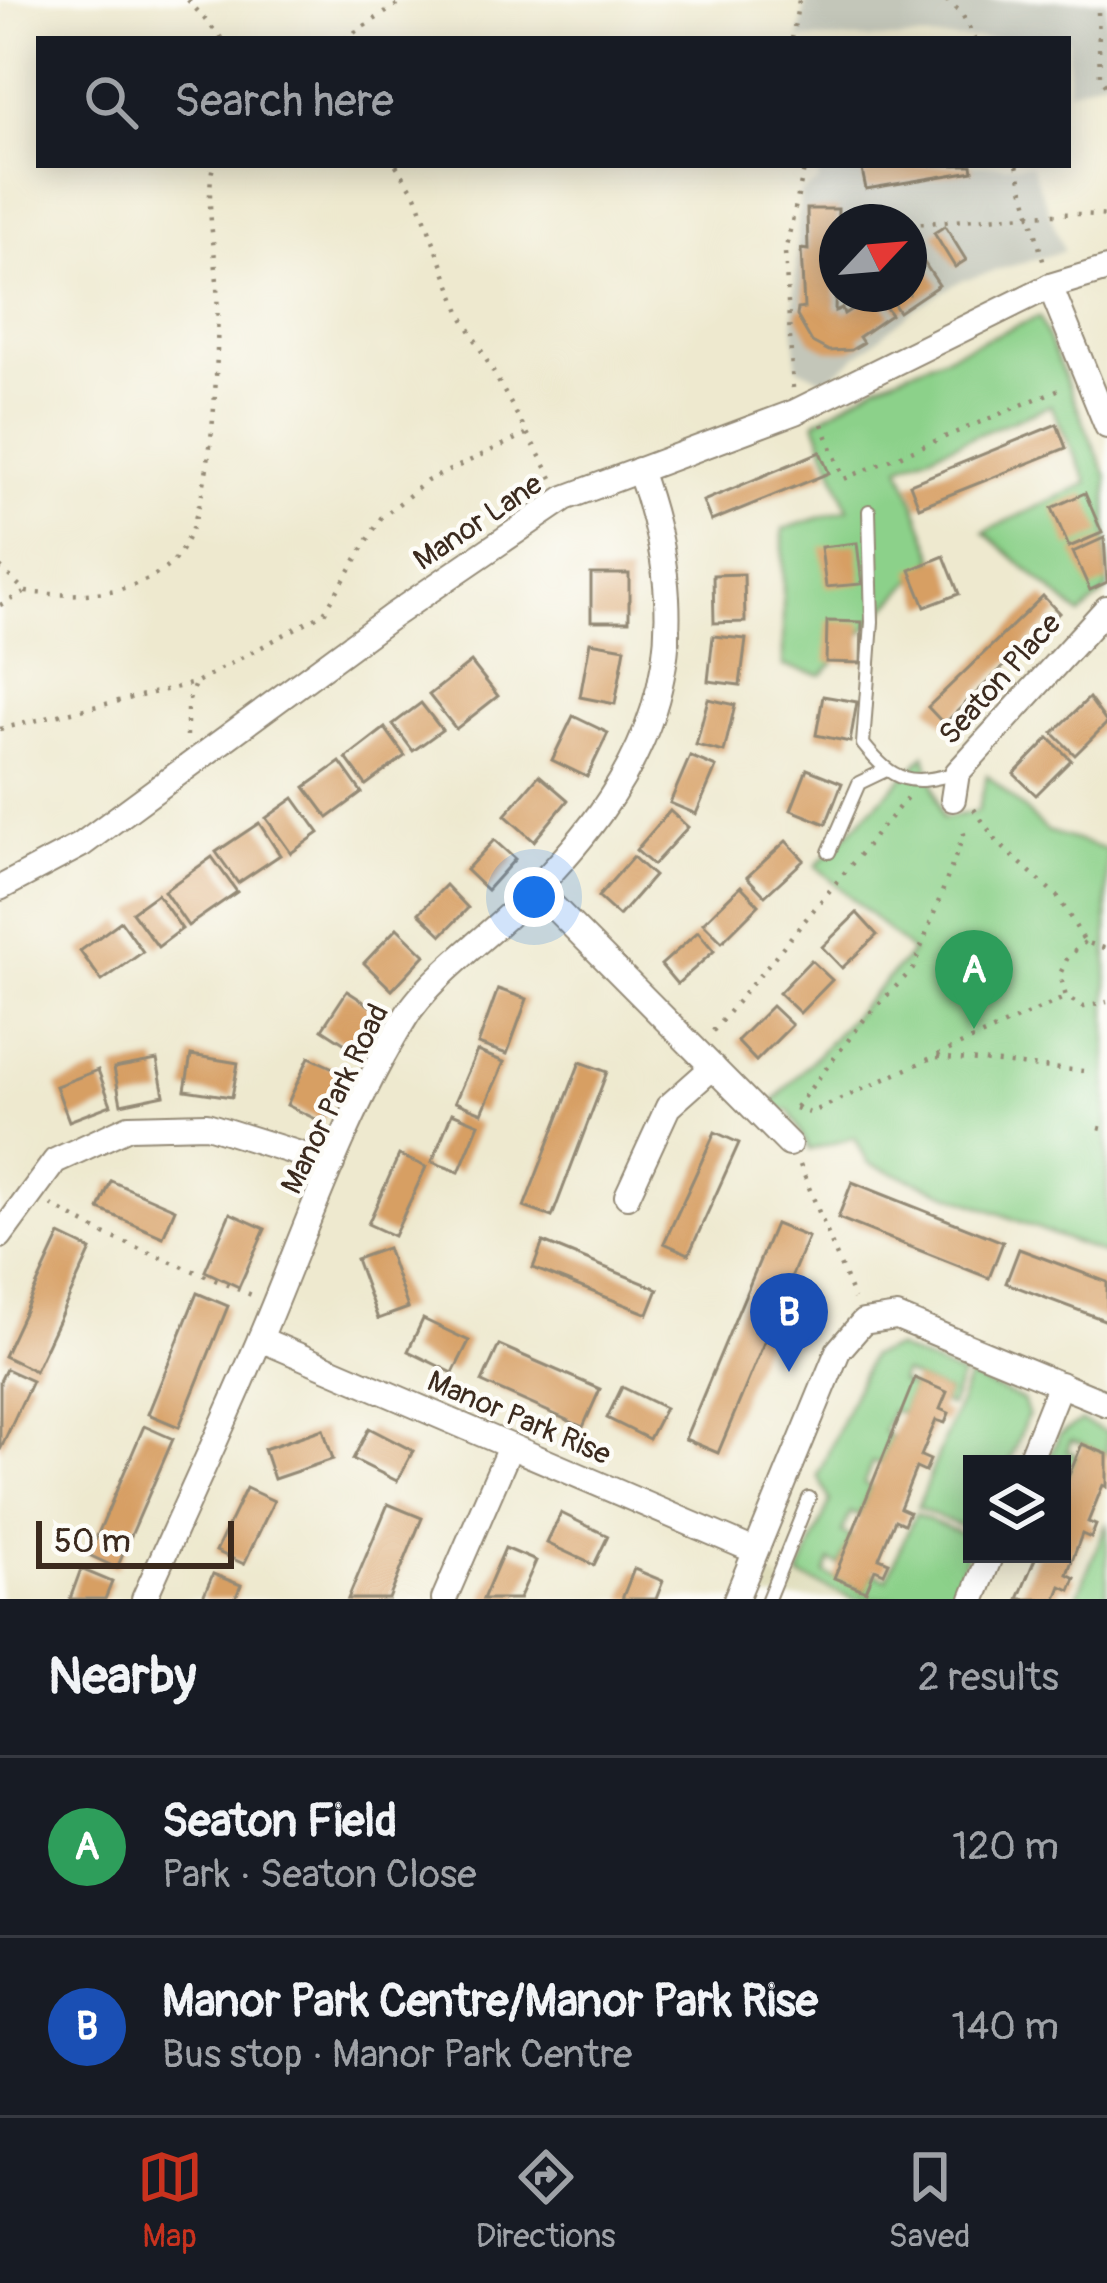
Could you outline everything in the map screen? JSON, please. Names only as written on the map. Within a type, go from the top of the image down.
[{"type":"street","name":"Manor Lane","points":[[0,888],[56,861],[565,498],[804,407],[1050,286],[1107,269]]},
{"type":"street","points":[[1050,286],[1107,426]]},
{"type":"street","name":"Manor Park Road","points":[[144,1599],[332,1164],[406,1013],[536,889],[610,804],[635,763],[652,718],[668,627],[668,584],[656,516],[639,470]]},
{"type":"street","name":"Seaton Place","points":[[953,799],[957,773],[1107,608]]},
{"type":"street","points":[[536,889],[782,1137]]},
{"type":"street","points":[[626,1196],[668,1107],[713,1067]]},
{"type":"street","points":[[0,1233],[55,1161],[129,1127],[207,1125],[332,1164]]},
{"type":"street","points":[[736,1599],[838,1351],[863,1322],[897,1318],[1107,1404]]},
{"type":"street","name":"Manor Park Rise","points":[[260,1339],[755,1551]]},
{"type":"street","points":[[1032,1455],[1060,1384]]},
{"type":"street","points":[[444,1599],[510,1447]]},
{"type":"street","points":[[973,1599],[987,1563]]},
{"type":"lane","points":[[869,511],[872,622],[863,744],[884,771],[919,783],[957,773]]},
{"type":"lane","points":[[829,852],[859,783],[884,771]]},
{"type":"lane","points":[[768,1599],[809,1498]]},
{"type":"path","points":[[188,0],[219,36]]},
{"type":"path","points":[[349,36],[405,0]]},
{"type":"path","points":[[793,36],[799,0]]},
{"type":"path","points":[[946,0],[961,12],[973,36]]},
{"type":"path","points":[[1098,12],[1100,78],[1107,88]]},
{"type":"path","points":[[0,605],[26,592],[103,592],[142,583],[171,566],[190,536],[210,437],[217,284],[208,188],[212,168]]},
{"type":"path","points":[[398,168],[416,194],[461,314],[565,498]]},
{"type":"path","points":[[804,168],[785,252],[804,407],[844,479],[1087,378]]},
{"type":"path","points":[[1018,168],[1050,286]]},
{"type":"path","points":[[927,223],[1034,219],[1061,211],[1107,216]]},
{"type":"path","points":[[0,729],[195,683],[324,613],[382,518],[427,481],[526,434]]},
{"type":"path","points":[[0,567],[26,592]]},
{"type":"path","points":[[190,765],[187,706],[195,683]]},
{"type":"path","points":[[706,1040],[919,783]]},
{"type":"path","points":[[953,799],[978,811],[998,843],[1058,897],[1085,942],[1107,949]]},
{"type":"path","points":[[863,1322],[782,1137],[796,1107],[853,1032],[913,969],[964,833],[953,799]]},
{"type":"path","points":[[1085,942],[1067,957],[1060,974],[1066,997],[1084,1007],[1107,1002]]},
{"type":"path","points":[[796,1107],[810,1112],[1066,997]]},
{"type":"path","points":[[932,1056],[1083,1072]]},
{"type":"path","points":[[30,1194],[104,1234],[273,1304]]},
{"type":"shaded area","points":[[806,0],[1107,0],[1107,77],[1071,90],[1071,36],[800,36]]},
{"type":"shaded area","points":[[818,168],[1032,168],[1064,251],[960,281],[927,301],[927,204],[819,204],[819,312],[910,312],[826,381],[797,367],[793,324],[800,193],[819,182]]},
{"type":"shaded area","points":[[757,1570],[793,1586],[799,1576],[855,1599],[746,1599]]},
{"type":"green space","points":[[1039,317],[1107,477],[1107,590],[1080,615],[984,532],[1088,483],[1051,405],[900,466],[935,557],[822,675],[783,666],[783,529],[848,509],[815,422],[877,384]]},
{"type":"green space","points":[[925,755],[943,819],[978,811],[987,775],[1047,831],[1107,850],[1107,1255],[868,1163],[855,1137],[810,1150],[790,1111],[770,1106],[912,952],[816,866]]},
{"type":"green space","points":[[895,1348],[962,1376],[950,1406],[943,1403],[947,1392],[903,1373],[900,1382],[912,1387],[901,1413],[892,1410],[883,1432],[891,1437],[880,1464],[872,1462],[864,1483],[871,1487],[859,1515],[851,1512],[842,1533],[851,1537],[839,1565],[830,1561],[825,1574],[865,1591],[873,1573],[887,1579],[915,1514],[963,1534],[964,1563],[952,1599],[855,1599],[799,1576],[830,1501],[818,1476],[870,1356]]},
{"type":"green space","points":[[969,1378],[1023,1400],[1028,1414],[1012,1455],[963,1455],[963,1527],[917,1508]]},
{"type":"green space","points":[[1081,1421],[1107,1433],[1107,1454],[1071,1440],[1067,1451],[1077,1455],[1071,1471],[1071,1455],[1051,1455],[1059,1435]]},
{"type":"green space","points":[[1107,1522],[1107,1599],[1076,1599]]},
{"type":"building","points":[[862,168],[972,168],[973,171],[866,189]]},
{"type":"building","points":[[807,209],[819,209],[819,312],[891,315],[859,337],[863,343],[851,350],[829,351],[812,342],[797,316],[798,309],[804,308],[801,249],[808,250]]},
{"type":"building","points":[[945,226],[966,260],[955,267],[934,233]]},
{"type":"building","points":[[927,267],[939,285],[927,293]]},
{"type":"building","points":[[1057,424],[1066,448],[919,507],[910,484]]},
{"type":"building","points":[[820,452],[829,473],[711,521],[703,501]]},
{"type":"building","points":[[1085,493],[1102,533],[1069,547],[1052,508]]},
{"type":"building","points":[[1104,538],[1107,582],[1090,590],[1073,552]]},
{"type":"building","points":[[857,543],[862,584],[826,587],[821,547]]},
{"type":"building","points":[[944,556],[959,594],[925,607],[910,570]]},
{"type":"building","points":[[591,574],[629,574],[629,621],[591,621]]},
{"type":"building","points":[[744,574],[745,622],[714,623],[713,575]]},
{"type":"building","points":[[1043,596],[1059,613],[944,724],[928,707]]},
{"type":"building","points":[[827,621],[862,622],[861,663],[826,662]]},
{"type":"building","points":[[713,636],[746,639],[740,685],[708,681]]},
{"type":"building","points":[[590,642],[625,648],[615,704],[580,697]]},
{"type":"building","points":[[471,662],[498,696],[456,729],[429,695]]},
{"type":"building","points":[[823,696],[857,702],[850,742],[816,735]]},
{"type":"building","points":[[1089,698],[1107,723],[1075,755],[1053,733]]},
{"type":"building","points":[[708,699],[735,705],[724,752],[696,745]]},
{"type":"building","points":[[421,703],[442,730],[413,751],[393,724]]},
{"type":"building","points":[[573,716],[608,733],[587,777],[552,760]]},
{"type":"building","points":[[385,728],[405,756],[366,785],[346,758]]},
{"type":"building","points":[[1049,738],[1071,760],[1036,795],[1014,774]]},
{"type":"building","points":[[690,756],[716,767],[696,814],[670,803]]},
{"type":"building","points":[[340,762],[362,793],[328,818],[305,787]]},
{"type":"building","points":[[807,769],[842,783],[826,824],[791,810]]},
{"type":"building","points":[[539,775],[568,800],[534,841],[505,815]]},
{"type":"building","points":[[294,798],[319,833],[291,853],[266,818]]},
{"type":"building","points":[[670,811],[688,827],[653,865],[636,850]]},
{"type":"building","points":[[259,823],[280,855],[238,883],[216,852]]},
{"type":"building","points":[[494,840],[515,859],[487,890],[466,870]]},
{"type":"building","points":[[786,841],[804,860],[765,896],[747,877]]},
{"type":"building","points":[[212,857],[237,892],[188,926],[164,891]]},
{"type":"building","points":[[633,857],[654,876],[619,916],[598,897]]},
{"type":"building","points":[[446,885],[468,908],[442,935],[419,913]]},
{"type":"building","points":[[741,886],[759,905],[722,942],[703,923]]},
{"type":"building","points":[[157,894],[182,929],[158,947],[132,912]]},
{"type":"building","points":[[857,913],[877,935],[842,968],[822,947]]},
{"type":"building","points":[[121,921],[143,952],[102,981],[80,951]]},
{"type":"building","points":[[397,928],[425,955],[392,990],[364,963]]},
{"type":"building","points":[[698,932],[714,951],[677,984],[661,965]]},
{"type":"building","points":[[811,960],[832,980],[800,1013],[779,993]]},
{"type":"building","points":[[498,989],[527,999],[507,1054],[478,1044]]},
{"type":"building","points":[[347,991],[378,1011],[353,1049],[322,1029]]},
{"type":"building","points":[[772,1006],[792,1025],[756,1061],[737,1041]]},
{"type":"building","points":[[477,1051],[504,1062],[482,1113],[455,1102]]},
{"type":"building","points":[[191,1055],[238,1063],[232,1097],[185,1090]]},
{"type":"building","points":[[309,1057],[344,1073],[322,1122],[287,1105]]},
{"type":"building","points":[[157,1060],[164,1095],[121,1104],[114,1068]]},
{"type":"building","points":[[580,1062],[607,1072],[552,1217],[524,1207]]},
{"type":"building","points":[[98,1070],[111,1105],[69,1121],[56,1086]]},
{"type":"building","points":[[452,1113],[479,1124],[459,1172],[432,1162]]},
{"type":"building","points":[[715,1132],[739,1143],[689,1254],[664,1243]]},
{"type":"building","points":[[399,1155],[426,1167],[394,1236],[368,1224]]},
{"type":"building","points":[[111,1181],[175,1209],[163,1237],[99,1209]]},
{"type":"building","points":[[852,1182],[1003,1242],[989,1278],[838,1218]]},
{"type":"building","points":[[230,1213],[265,1229],[239,1287],[205,1271]]},
{"type":"building","points":[[775,1224],[808,1237],[718,1453],[685,1439]]},
{"type":"building","points":[[60,1235],[91,1250],[35,1371],[4,1356]]},
{"type":"building","points":[[543,1242],[658,1289],[648,1314],[533,1268]]},
{"type":"building","points":[[387,1248],[408,1308],[378,1319],[356,1259]]},
{"type":"building","points":[[1019,1249],[1107,1282],[1107,1321],[1006,1283]]},
{"type":"building","points":[[197,1293],[228,1306],[179,1427],[148,1414]]},
{"type":"building","points":[[423,1319],[469,1341],[453,1373],[408,1351]]},
{"type":"building","points":[[499,1345],[600,1389],[583,1427],[482,1382]]},
{"type":"building","points":[[6,1369],[32,1381],[0,1450],[0,1381]]},
{"type":"building","points":[[915,1378],[947,1392],[940,1409],[949,1413],[945,1423],[936,1420],[921,1456],[930,1460],[925,1472],[916,1468],[900,1508],[909,1512],[904,1524],[895,1520],[879,1558],[889,1562],[884,1573],[875,1569],[866,1591],[834,1578]]},
{"type":"building","points":[[622,1387],[665,1408],[649,1439],[607,1418]]},
{"type":"building","points":[[144,1426],[173,1439],[117,1568],[89,1555]]},
{"type":"building","points":[[369,1428],[413,1451],[397,1481],[353,1459]]},
{"type":"building","points":[[323,1429],[333,1459],[274,1479],[264,1449]]},
{"type":"building","points":[[1082,1444],[1107,1454],[1107,1487],[1103,1485],[1088,1522],[1096,1525],[1091,1538],[1082,1534],[1067,1574],[1075,1578],[1070,1590],[1061,1586],[1056,1599],[1018,1599],[1033,1563],[1071,1563],[1071,1470]]},
{"type":"building","points":[[246,1488],[274,1501],[244,1564],[216,1551]]},
{"type":"building","points":[[388,1504],[422,1518],[389,1599],[348,1599]]},
{"type":"building","points":[[561,1513],[608,1536],[594,1565],[547,1543]]},
{"type":"building","points":[[505,1548],[536,1561],[519,1599],[483,1599]]},
{"type":"building","points":[[81,1569],[112,1582],[105,1599],[70,1599]]},
{"type":"building","points":[[634,1569],[663,1581],[656,1599],[622,1599]]},
{"type":"building","points":[[213,1574],[241,1585],[235,1599],[202,1599]]},
{"type":"place","name":"Seaton Field","points":[[974,1029]]},
{"type":"place","name":"Manor Park Centre/Manor Park Rise","points":[[789,1372]]}]
